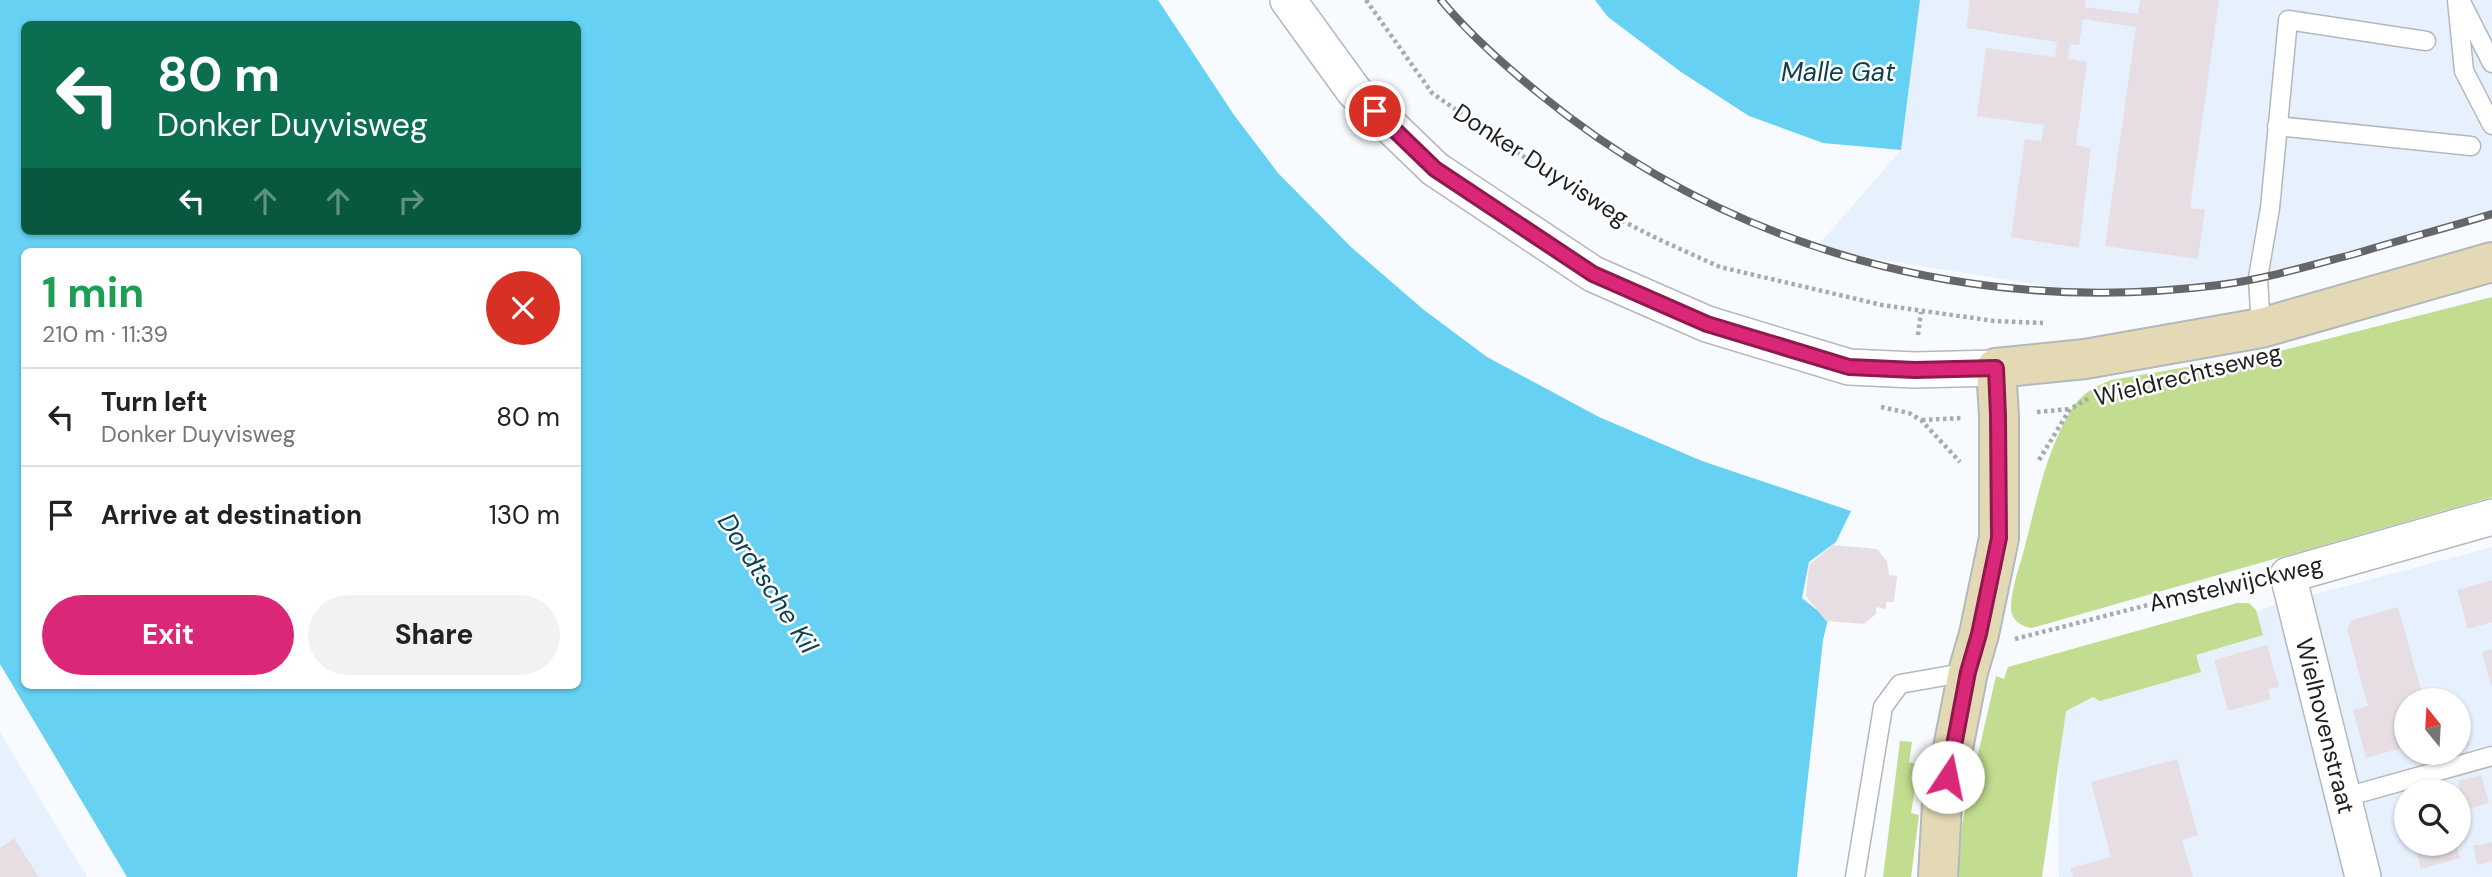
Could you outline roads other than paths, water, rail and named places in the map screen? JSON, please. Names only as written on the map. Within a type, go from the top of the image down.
[{"type":"street","points":[[1288,0],[1354,91],[1435,169],[1593,274],[1707,324],[1849,367],[1915,370],[1996,368],[1999,538],[1979,634],[1968,672],[1942,804],[1938,877]]},
{"type":"street","name":"Wieldrechtseweg","points":[[1996,368],[2085,359],[2261,328],[2492,262]]},
{"type":"street","name":"Amstelwijckweg","points":[[2288,575],[2492,517]]},
{"type":"street","name":"Wielhovenstraat","points":[[2288,575],[2363,877]]},
{"type":"lane","points":[[2458,0],[2492,63]]},
{"type":"lane","points":[[2458,0],[2464,71],[2492,125]]},
{"type":"lane","points":[[2261,328],[2258,278],[2270,208],[2288,20],[2426,41]]},
{"type":"lane","points":[[2277,126],[2472,146]]},
{"type":"lane","points":[[1855,877],[1883,707],[1900,684],[1968,672]]},
{"type":"lane","points":[[2342,799],[2492,756]]},
{"type":"water","name":"Dordtsche Kil","points":[[0,0],[1158,0],[1234,115],[1278,173],[1351,247],[1424,310],[1487,357],[1599,417],[1702,461],[1851,511],[1836,542],[1809,562],[1802,598],[1828,619],[1823,640],[1797,877],[127,877],[0,664]]},
{"type":"water","name":"Malle Gat","points":[[1595,0],[1920,0],[1901,150],[1823,143],[1749,116],[1681,72],[1608,17]]},
{"type":"railway","points":[[1441,0],[1488,50],[1541,95],[1615,149],[1693,195],[1775,232],[1860,260],[1948,280],[2037,290],[2128,292],[2219,285],[2304,268],[2492,214]]}]
